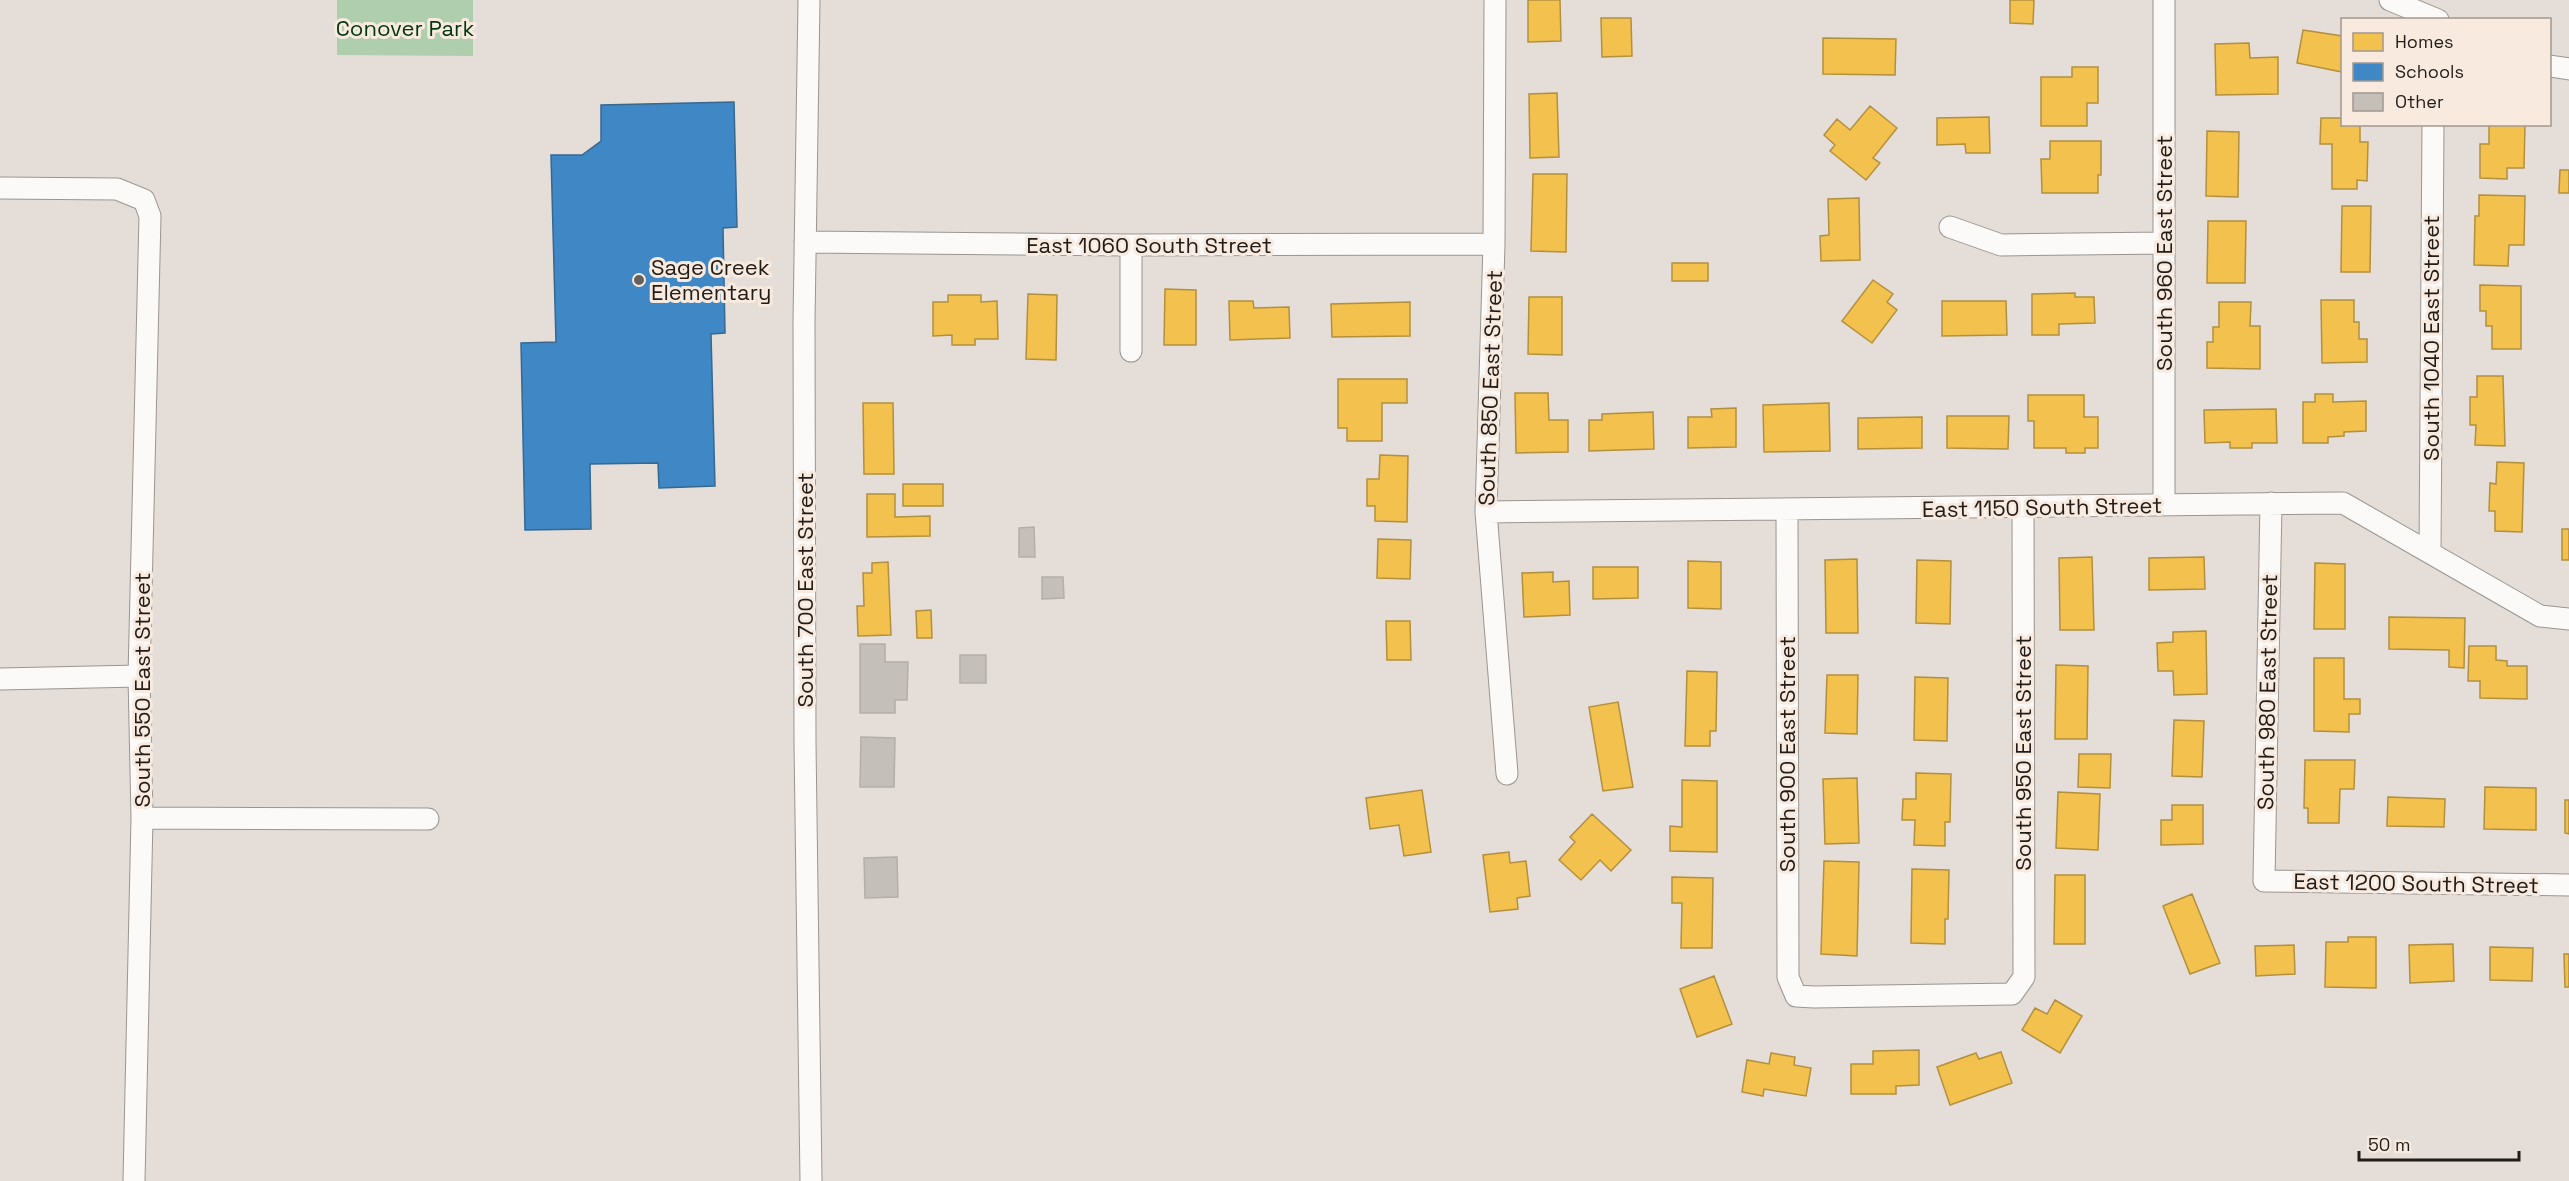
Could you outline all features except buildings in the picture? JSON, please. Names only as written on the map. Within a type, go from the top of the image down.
[{"type":"street","name":"South 700 East Street","points":[[809,0],[805,242],[805,743],[811,1181]]},
{"type":"street","name":"South 850 East Street","points":[[1495,0],[1494,244],[1486,512],[1507,774]]},
{"type":"street","name":"South 960 East Street","points":[[2164,0],[2164,505]]},
{"type":"street","points":[[2391,0],[2433,18]]},
{"type":"street","points":[[2551,66],[2569,69]]},
{"type":"street","name":"South 1040 East Street","points":[[2430,552],[2433,126]]},
{"type":"street","name":"South 550 East Street","points":[[0,188],[117,189],[144,200],[150,216],[139,676],[142,818],[134,1181]]},
{"type":"street","points":[[1950,227],[2001,245],[2164,243]]},
{"type":"street","name":"East 1060 South Street","points":[[805,242],[1131,245],[1494,244]]},
{"type":"street","points":[[1131,245],[1131,351]]},
{"type":"street","name":"South 980 East Street","points":[[2264,881],[2271,503]]},
{"type":"street","name":"East 1150 South Street","points":[[1486,512],[2343,503],[2540,616],[2569,619]]},
{"type":"street","name":"South 950 East Street","points":[[1796,996],[2012,994],[2024,977],[2023,508]]},
{"type":"street","name":"South 900 East Street","points":[[1787,510],[1788,977],[1796,996]]},
{"type":"street","points":[[0,679],[139,676]]},
{"type":"street","points":[[142,818],[428,819]]},
{"type":"street","name":"East 1200 South Street","points":[[2264,881],[2569,885]]},
{"type":"green space","name":"Conover Park","points":[[337,0],[473,0],[473,56],[337,55]]},
{"type":"place","name":"Sage Creek Elementary","points":[[639,280]]}]
